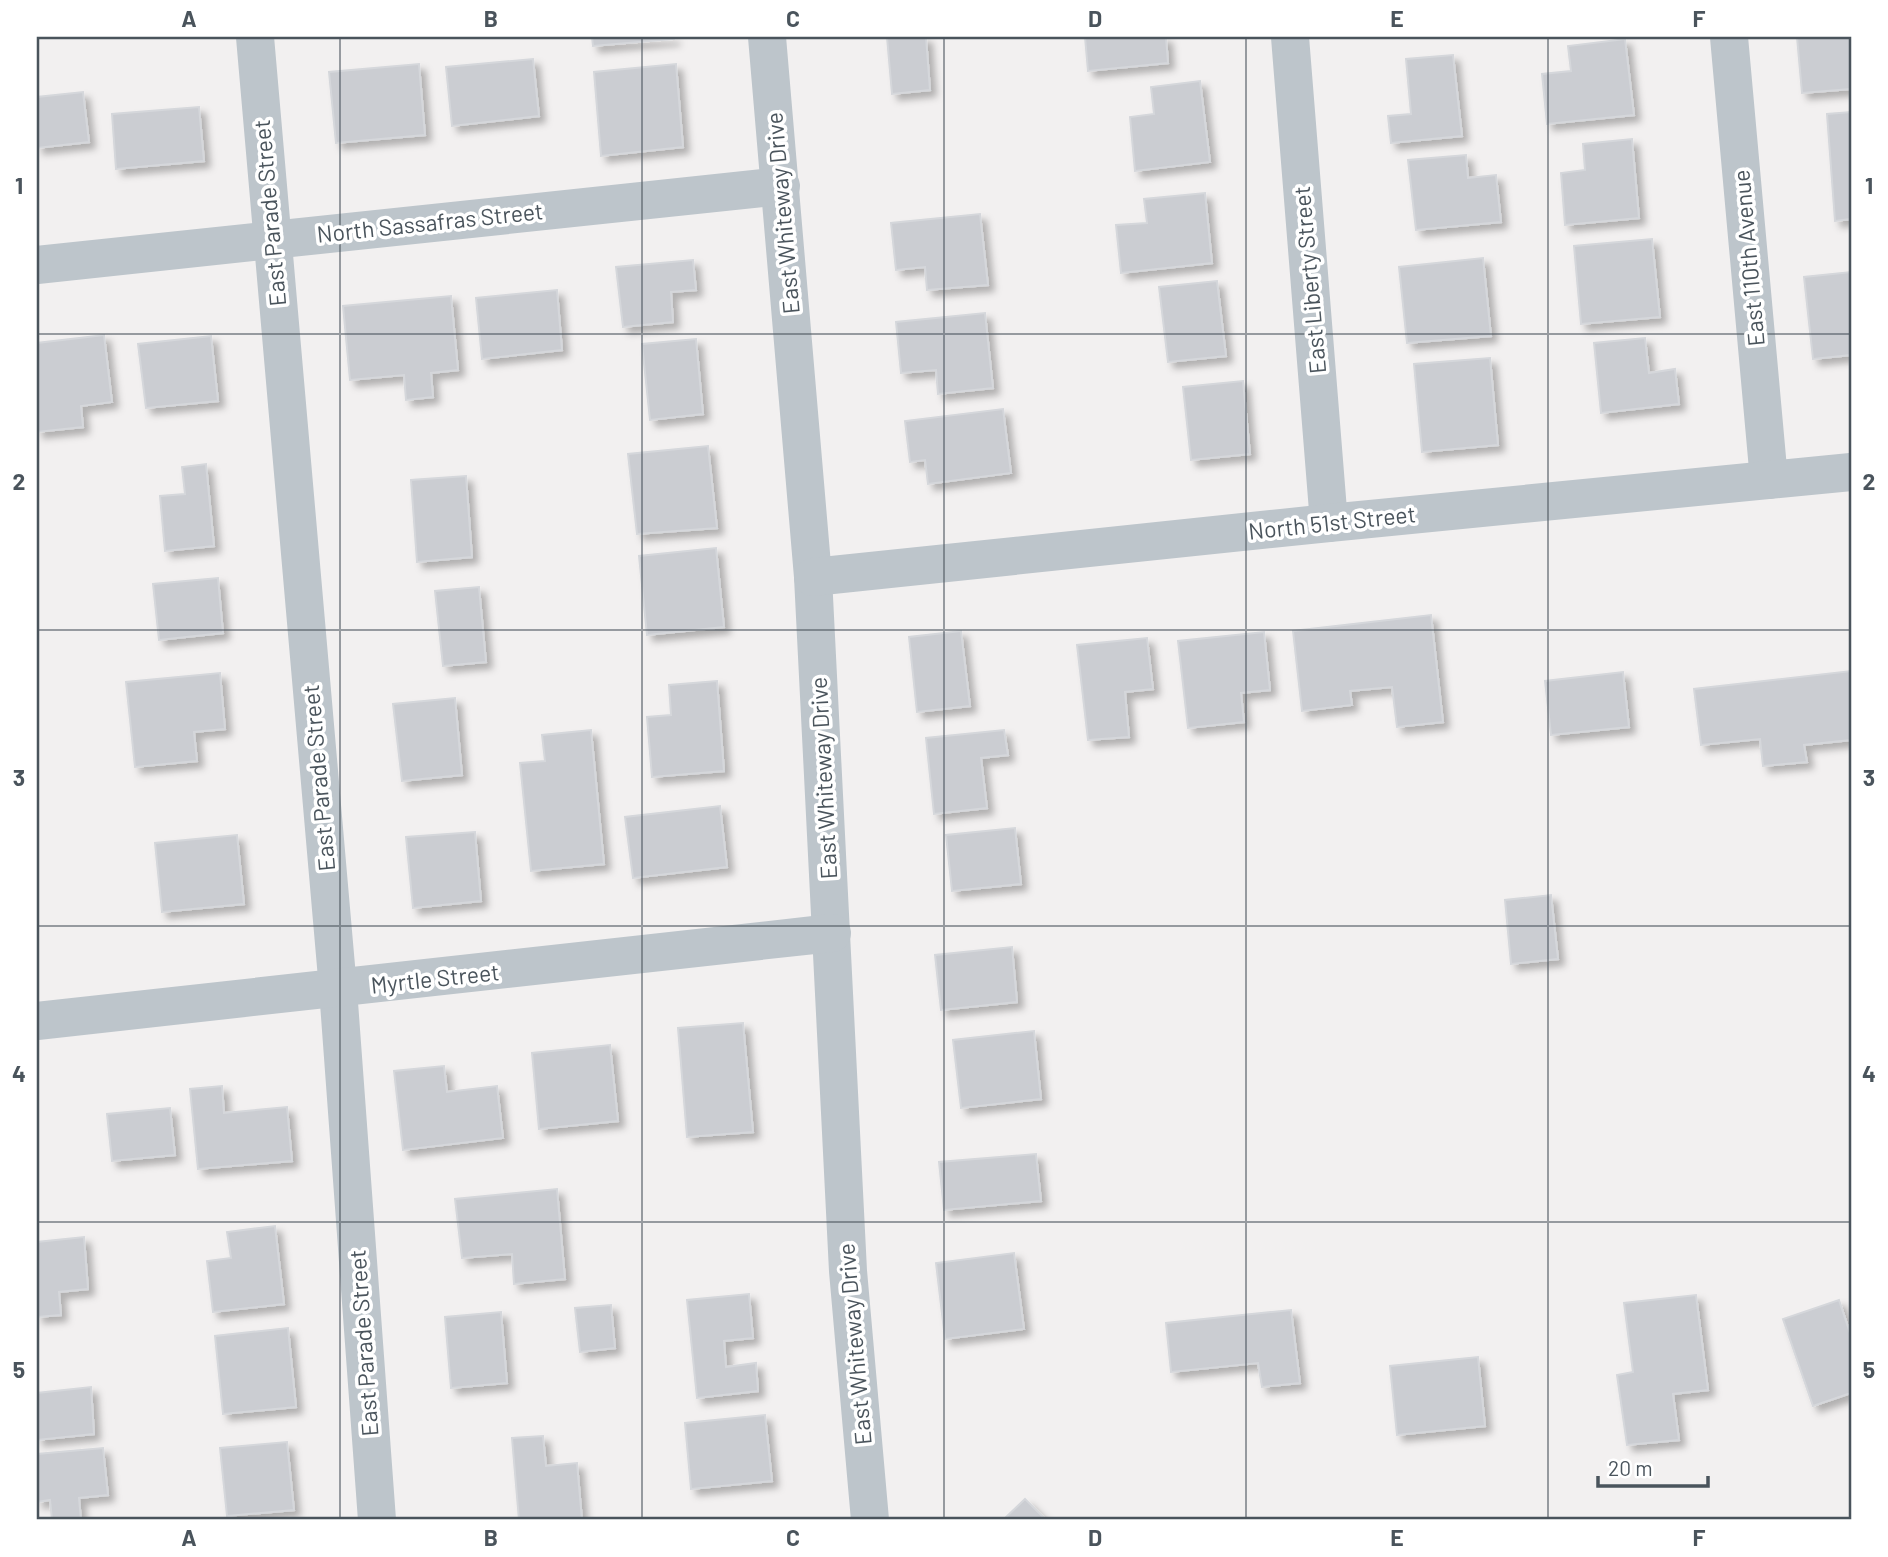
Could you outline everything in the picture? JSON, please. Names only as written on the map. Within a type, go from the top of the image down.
[{"type":"street","name":"East Parade Street","points":[[255,37],[338,989],[377,1520]]},
{"type":"street","name":"East Whiteway Drive","points":[[768,37],[813,577],[848,1271],[870,1520]]},
{"type":"street","name":"East Liberty Street","points":[[1290,37],[1329,523]]},
{"type":"street","name":"East 110th Avenue","points":[[1729,37],[1769,480]]},
{"type":"street","name":"North Sassafras Street","points":[[37,265],[781,186]]},
{"type":"street","name":"North 51st Street","points":[[813,577],[1851,472]]},
{"type":"street","name":"Myrtle Street","points":[[37,1021],[832,933]]},
{"type":"building","points":[[592,37],[673,37],[674,39],[593,46]]},
{"type":"building","points":[[887,37],[926,37],[930,90],[892,94]]},
{"type":"building","points":[[1085,37],[1166,37],[1168,63],[1088,71]]},
{"type":"building","points":[[1797,37],[1851,37],[1851,89],[1802,93]]},
{"type":"building","points":[[1625,39],[1634,115],[1547,124],[1542,74],[1571,71],[1568,46]]},
{"type":"building","points":[[1453,55],[1462,136],[1391,143],[1388,116],[1411,114],[1406,59]]},
{"type":"building","points":[[533,59],[539,116],[452,126],[446,67]]},
{"type":"building","points":[[419,64],[425,135],[336,143],[329,72]]},
{"type":"building","points":[[676,64],[683,147],[601,156],[594,72]]},
{"type":"building","points":[[1200,81],[1210,162],[1135,171],[1130,117],[1154,114],[1151,87]]},
{"type":"building","points":[[83,92],[89,142],[37,148],[37,97]]},
{"type":"building","points":[[199,107],[204,161],[116,169],[112,114]]},
{"type":"building","points":[[1851,112],[1851,219],[1835,221],[1827,114]]},
{"type":"building","points":[[1632,139],[1639,218],[1565,225],[1561,173],[1585,170],[1583,144]]},
{"type":"building","points":[[1466,155],[1468,178],[1496,175],[1501,222],[1416,230],[1408,160]]},
{"type":"building","points":[[1205,193],[1212,263],[1121,273],[1116,225],[1147,223],[1144,199]]},
{"type":"building","points":[[980,214],[988,285],[927,290],[925,267],[896,270],[891,223]]},
{"type":"building","points":[[1652,239],[1660,317],[1581,324],[1574,246]]},
{"type":"building","points":[[1483,258],[1491,336],[1407,343],[1399,267]]},
{"type":"building","points":[[693,260],[696,290],[671,292],[673,322],[623,327],[616,267]]},
{"type":"building","points":[[1851,272],[1851,355],[1813,359],[1804,277]]},
{"type":"building","points":[[1217,281],[1226,356],[1168,362],[1159,287]]},
{"type":"building","points":[[557,290],[562,350],[482,359],[476,298]]},
{"type":"building","points":[[451,296],[458,370],[431,373],[433,397],[406,400],[404,375],[350,380],[343,306]]},
{"type":"building","points":[[985,313],[993,388],[938,394],[936,370],[901,373],[896,322]]},
{"type":"building","points":[[104,335],[112,402],[81,406],[83,427],[37,432],[37,343]]},
{"type":"building","points":[[211,336],[218,401],[146,408],[138,344]]},
{"type":"building","points":[[1645,338],[1649,373],[1675,369],[1679,404],[1601,413],[1594,343]]},
{"type":"building","points":[[696,339],[703,414],[650,420],[642,344]]},
{"type":"building","points":[[1490,358],[1498,445],[1422,452],[1414,364]]},
{"type":"building","points":[[1243,381],[1250,454],[1191,460],[1183,387]]},
{"type":"building","points":[[1003,409],[1011,473],[928,484],[925,460],[910,462],[905,421]]},
{"type":"building","points":[[708,446],[717,528],[637,534],[628,454]]},
{"type":"building","points":[[206,464],[214,546],[165,551],[160,496],[185,494],[182,467]]},
{"type":"building","points":[[466,476],[472,557],[417,562],[411,480]]},
{"type":"building","points":[[716,548],[724,627],[647,635],[639,556]]},
{"type":"building","points":[[218,578],[223,633],[159,640],[153,584]]},
{"type":"building","points":[[479,587],[486,662],[443,666],[435,591]]},
{"type":"building","points":[[1431,615],[1443,722],[1397,727],[1392,687],[1350,691],[1352,705],[1302,711],[1293,631]]},
{"type":"building","points":[[961,631],[970,706],[917,712],[909,637]]},
{"type":"building","points":[[1264,632],[1270,690],[1241,693],[1244,722],[1188,728],[1178,641]]},
{"type":"building","points":[[1147,638],[1153,689],[1125,692],[1129,737],[1088,740],[1077,645]]},
{"type":"building","points":[[1851,671],[1851,740],[1804,745],[1807,762],[1763,766],[1760,739],[1701,745],[1694,689]]},
{"type":"building","points":[[1623,672],[1629,727],[1551,735],[1545,681]]},
{"type":"building","points":[[220,673],[225,729],[194,732],[197,761],[135,767],[126,682]]},
{"type":"building","points":[[717,681],[724,771],[652,777],[647,717],[671,715],[669,685]]},
{"type":"building","points":[[455,698],[462,775],[402,781],[393,704]]},
{"type":"building","points":[[591,730],[604,864],[531,871],[520,763],[545,761],[542,735]]},
{"type":"building","points":[[1004,730],[1008,755],[981,758],[987,808],[934,814],[926,738]]},
{"type":"building","points":[[720,806],[727,867],[633,878],[625,817]]},
{"type":"building","points":[[1015,828],[1021,884],[952,891],[946,835]]},
{"type":"building","points":[[475,832],[481,901],[413,908],[406,837]]},
{"type":"building","points":[[237,835],[244,904],[162,912],[155,843]]},
{"type":"building","points":[[1551,895],[1558,959],[1511,964],[1505,900]]},
{"type":"building","points":[[1012,947],[1017,1002],[941,1010],[935,955]]},
{"type":"building","points":[[743,1023],[753,1132],[687,1137],[678,1028]]},
{"type":"building","points":[[1034,1031],[1041,1099],[961,1108],[953,1040]]},
{"type":"building","points":[[610,1045],[618,1121],[539,1129],[532,1053]]},
{"type":"building","points":[[444,1066],[447,1092],[497,1086],[503,1138],[403,1150],[394,1071]]},
{"type":"building","points":[[222,1086],[224,1113],[287,1107],[292,1161],[198,1169],[190,1089]]},
{"type":"building","points":[[170,1108],[175,1155],[112,1161],[107,1114]]},
{"type":"building","points":[[1036,1154],[1041,1201],[944,1210],[939,1162]]},
{"type":"building","points":[[557,1189],[565,1279],[514,1284],[512,1254],[462,1258],[455,1199]]},
{"type":"building","points":[[275,1226],[284,1304],[213,1312],[207,1261],[231,1258],[227,1232]]},
{"type":"building","points":[[84,1237],[88,1289],[59,1292],[61,1315],[37,1317],[37,1242]]},
{"type":"building","points":[[1014,1253],[1024,1329],[945,1339],[936,1263]]},
{"type":"building","points":[[749,1294],[753,1338],[724,1341],[726,1367],[756,1363],[758,1391],[697,1398],[687,1300]]},
{"type":"building","points":[[1696,1295],[1708,1390],[1673,1394],[1679,1440],[1627,1445],[1617,1375],[1633,1372],[1624,1303]]},
{"type":"building","points":[[1839,1300],[1851,1336],[1851,1393],[1813,1406],[1783,1319]]},
{"type":"building","points":[[611,1305],[615,1348],[580,1352],[575,1308]]},
{"type":"building","points":[[1291,1310],[1300,1383],[1262,1387],[1258,1363],[1171,1372],[1166,1323]]},
{"type":"building","points":[[501,1312],[507,1383],[451,1388],[445,1317]]},
{"type":"building","points":[[288,1328],[296,1407],[223,1414],[215,1336]]},
{"type":"building","points":[[1478,1357],[1485,1426],[1397,1435],[1390,1366]]},
{"type":"building","points":[[91,1387],[94,1434],[37,1440],[37,1393]]},
{"type":"building","points":[[765,1415],[772,1481],[691,1489],[685,1423]]},
{"type":"building","points":[[543,1436],[546,1466],[577,1463],[582,1520],[519,1520],[512,1438]]},
{"type":"building","points":[[287,1442],[294,1510],[227,1516],[220,1448]]},
{"type":"building","points":[[103,1448],[108,1495],[79,1498],[81,1520],[52,1520],[50,1500],[37,1502],[37,1454]]},
{"type":"building","points":[[1025,1499],[1046,1520],[1003,1520]]}]
